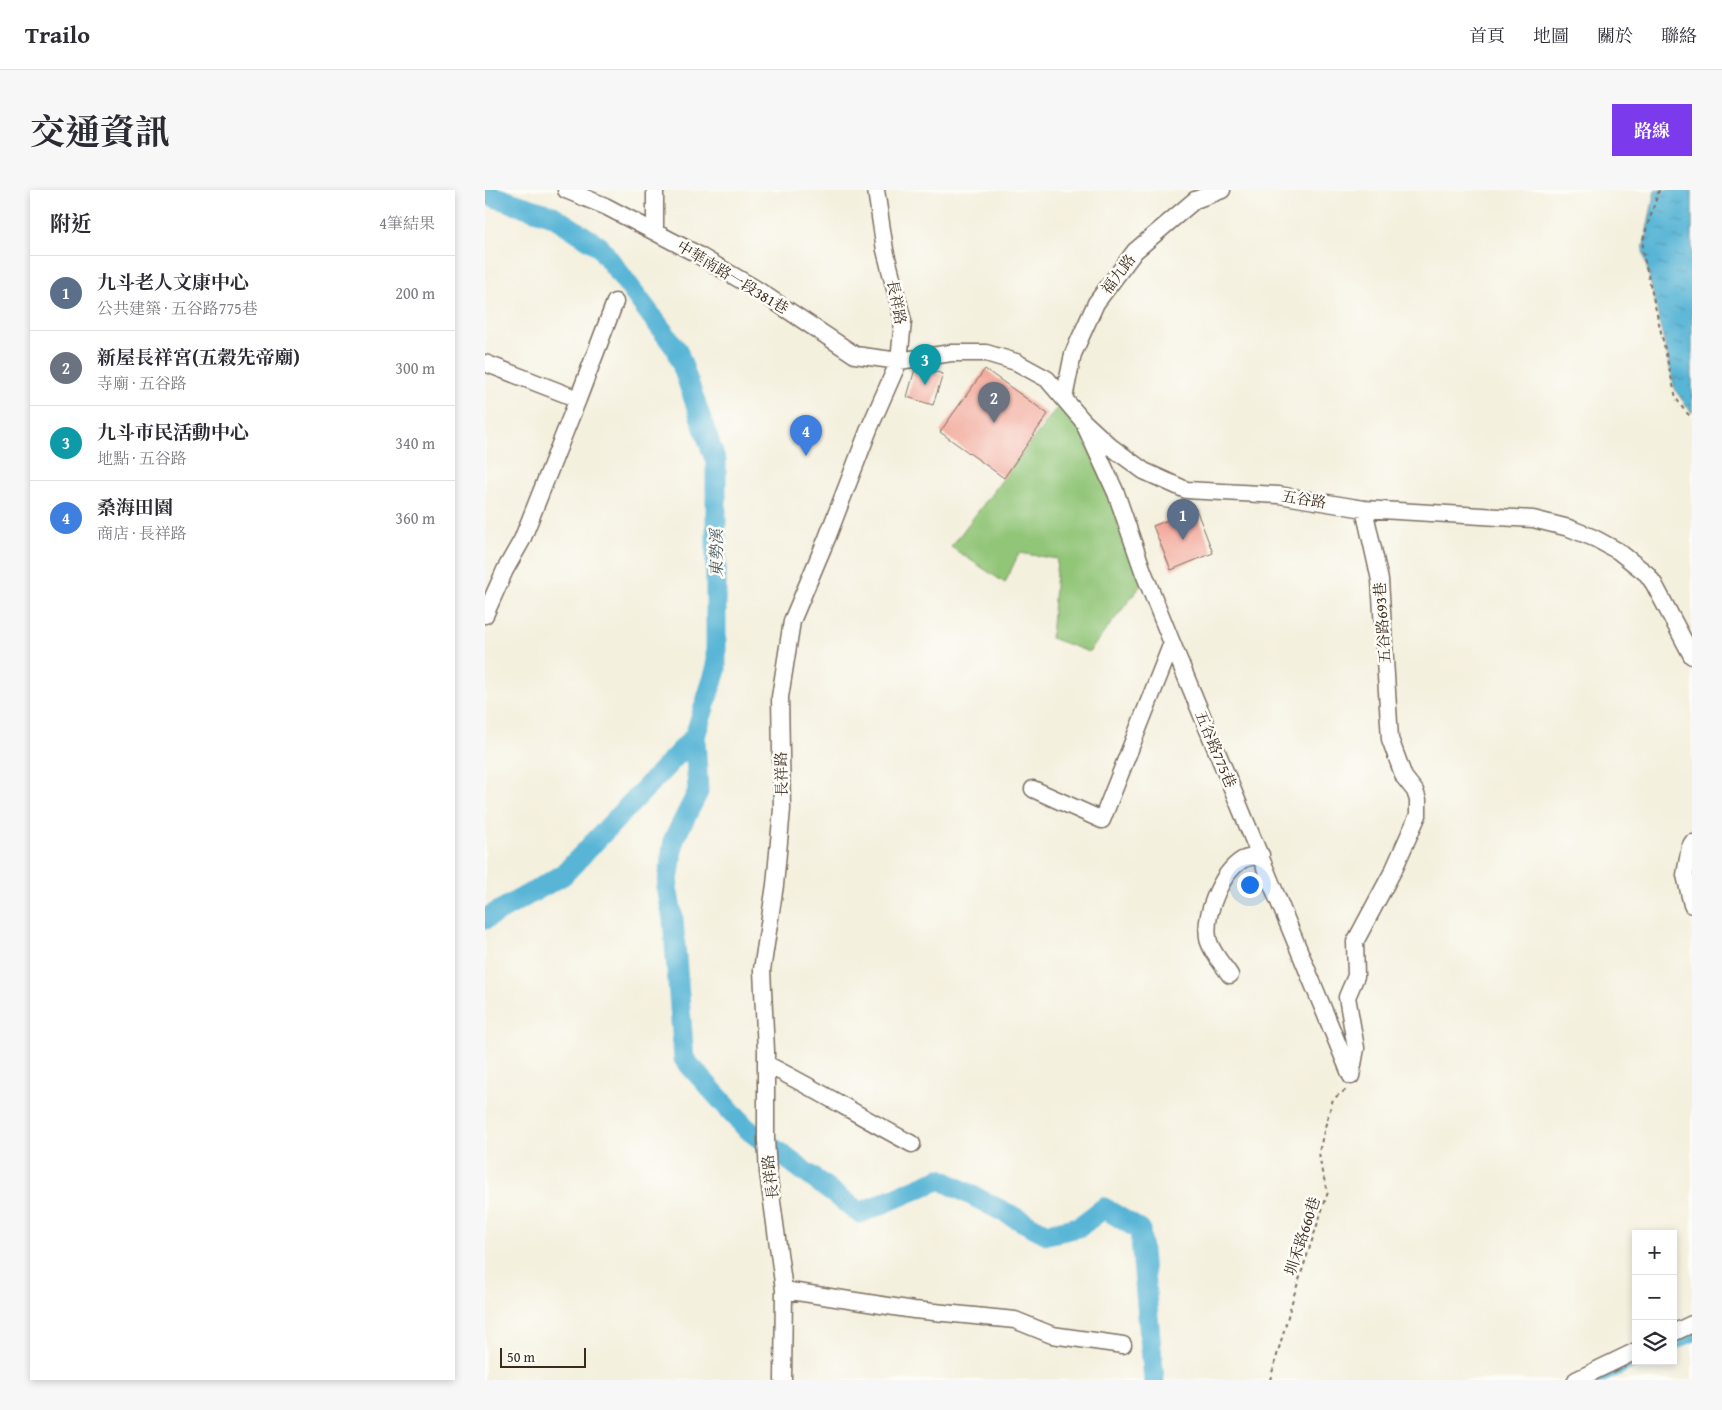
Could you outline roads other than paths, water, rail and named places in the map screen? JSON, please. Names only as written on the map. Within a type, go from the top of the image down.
[{"type":"street","name":"中華南路一段381巷","points":[[568,190],[605,206],[693,252],[757,289],[855,354],[899,361]]},
{"type":"street","points":[[655,190],[655,232]]},
{"type":"street","name":"長祥路","points":[[783,1380],[784,1290],[768,1172],[762,970],[775,885],[782,808],[780,697],[792,621],[827,538],[869,429],[899,361],[903,321],[885,250],[876,190]]},
{"type":"street","name":"福九路","points":[[1064,398],[1073,354],[1096,303],[1135,251],[1195,200],[1222,190]]},
{"type":"street","points":[[485,615],[505,570],[523,540],[615,302]]},
{"type":"street","name":"五谷路","points":[[899,361],[951,353],[986,353],[1016,362],[1047,380],[1083,421],[1111,447],[1144,470],[1185,490],[1279,495],[1364,509],[1533,518],[1569,528],[1594,538],[1618,551],[1647,574],[1692,656]]},
{"type":"street","points":[[485,363],[578,399]]},
{"type":"street","name":"五谷路775巷","points":[[1083,421],[1116,493],[1143,571],[1171,642],[1351,1076]]},
{"type":"street","name":"五谷路693巷","points":[[1351,1076],[1356,1048],[1347,997],[1357,976],[1355,942],[1394,869],[1418,816],[1418,800],[1415,791],[1404,777],[1390,739],[1380,580],[1364,509]]},
{"type":"street","points":[[1033,788],[1102,820],[1171,642]]},
{"type":"street","points":[[1692,843],[1685,875],[1692,905]]},
{"type":"street","points":[[1230,975],[1218,959],[1209,942],[1208,918],[1217,889],[1227,875],[1243,860],[1261,856]]},
{"type":"street","points":[[766,1064],[804,1083],[912,1144]]},
{"type":"street","points":[[784,1290],[914,1310],[1015,1320],[1052,1335],[1123,1345]]},
{"type":"street","points":[[1677,1331],[1692,1324]]},
{"type":"street","points":[[1576,1380],[1632,1353]]},
{"type":"water","points":[[1655,190],[1692,190],[1692,413],[1675,390],[1643,250]]},
{"type":"waterway","name":"東勢溪","points":[[485,194],[553,216],[599,246],[677,350],[716,462],[716,670],[695,736],[563,875],[485,919]]},
{"type":"waterway","points":[[695,736],[698,792],[674,839],[667,888],[673,919],[684,1059],[746,1128],[860,1213],[940,1179],[1047,1234],[1079,1227],[1104,1208],[1140,1230],[1154,1380]]},
{"type":"waterway","points":[[1677,1343],[1692,1336]]},
{"type":"waterway","points":[[1595,1380],[1632,1363]]},
{"type":"place","name":"九斗市民活動中心","points":[[925,385]]},
{"type":"place","name":"新屋長祥宮(五穀先帝廟)","points":[[994,423]]},
{"type":"place","name":"桑海田園","points":[[806,456]]},
{"type":"place","name":"九斗老人文康中心","points":[[1183,540]]}]
